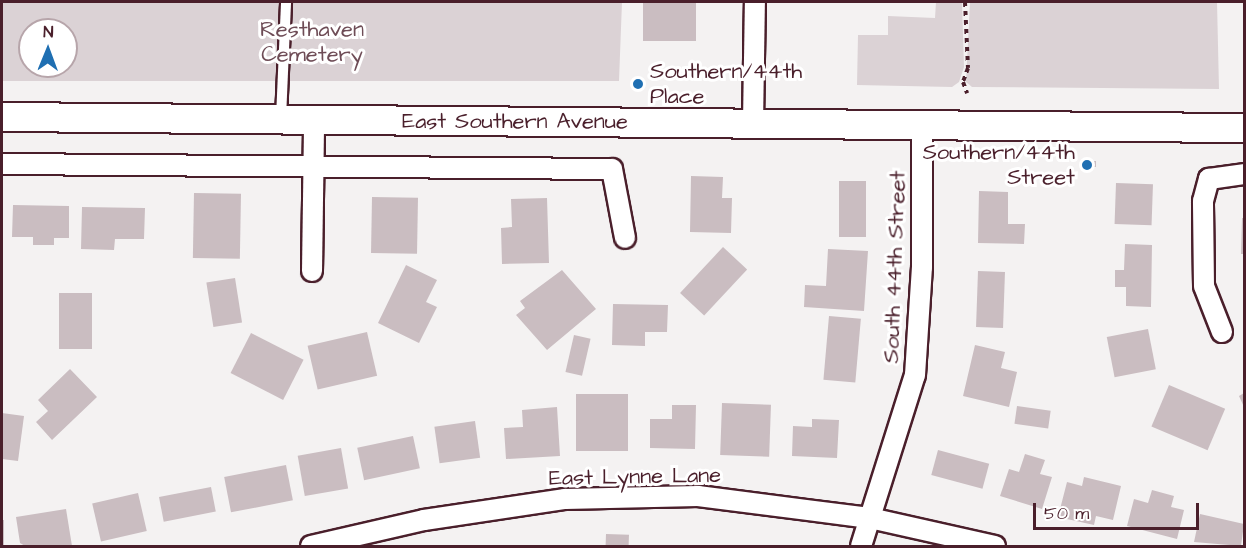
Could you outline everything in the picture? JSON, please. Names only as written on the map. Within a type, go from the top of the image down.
[{"type":"main road","name":"East Southern Avenue","points":[[2,117],[1245,128]]},
{"type":"street","points":[[753,123],[755,2]]},
{"type":"street","points":[[312,271],[314,121]]},
{"type":"street","name":"South 44th Street","points":[[861,546],[915,375],[922,267],[922,124]]},
{"type":"street","name":"East Southern Avenue","points":[[2,164],[612,169],[625,238]]},
{"type":"street","points":[[1222,332],[1204,286],[1203,201],[1209,179],[1245,174]]},
{"type":"street","name":"East Lynne Lane","points":[[311,546],[424,520],[565,499],[698,496],[870,518],[995,546]]},
{"type":"lane","points":[[280,121],[286,2]]},
{"type":"path","points":[[965,2],[968,68],[963,82],[967,93]]},
{"type":"green space","name":"Resthaven Cemetery","points":[[2,2],[622,2],[619,81],[2,81]]},
{"type":"green space","points":[[936,2],[962,2],[964,67],[959,82],[952,87],[857,85],[858,35],[888,35],[888,16],[935,18]]},
{"type":"green space","points":[[970,2],[1217,2],[1219,89],[972,87],[966,82]]},
{"type":"building","points":[[643,2],[696,2],[696,41],[643,41]]},
{"type":"building","points":[[631,81],[643,81],[643,86],[631,86]]},
{"type":"building","points":[[1082,161],[1096,161],[1096,167],[1082,167]]},
{"type":"building","points":[[691,176],[723,177],[722,198],[732,198],[731,233],[690,232]]},
{"type":"building","points":[[839,181],[866,181],[866,237],[839,237]]},
{"type":"building","points":[[1116,183],[1153,184],[1152,225],[1115,224]]},
{"type":"building","points":[[979,191],[1008,192],[1008,224],[1025,224],[1024,244],[978,243]]},
{"type":"building","points":[[194,193],[241,194],[240,259],[193,258]]},
{"type":"building","points":[[372,197],[418,198],[417,254],[371,253]]},
{"type":"building","points":[[547,198],[549,263],[502,264],[501,228],[512,227],[511,199]]},
{"type":"building","points":[[13,205],[69,206],[69,238],[54,238],[54,245],[33,245],[33,237],[12,237]]},
{"type":"building","points":[[82,207],[145,208],[144,239],[115,239],[114,250],[81,249]]},
{"type":"building","points":[[1242,218],[1244,218],[1244,254],[1241,254]]},
{"type":"building","points":[[1125,244],[1152,245],[1151,307],[1126,306],[1126,287],[1115,287],[1115,270],[1124,270]]},
{"type":"building","points":[[723,247],[747,270],[704,316],[680,293]]},
{"type":"building","points":[[828,249],[868,251],[864,311],[804,307],[805,285],[826,286]]},
{"type":"building","points":[[406,265],[437,280],[426,302],[437,307],[419,343],[378,323]]},
{"type":"building","points":[[562,270],[596,309],[547,350],[516,315],[525,308],[520,301]]},
{"type":"building","points":[[978,271],[1005,272],[1003,328],[976,327]]},
{"type":"building","points":[[235,278],[242,322],[213,327],[206,283]]},
{"type":"building","points":[[59,293],[92,293],[92,349],[59,349]]},
{"type":"building","points":[[613,304],[668,305],[667,332],[645,332],[645,346],[612,345]]},
{"type":"building","points":[[829,316],[861,319],[855,383],[823,380]]},
{"type":"building","points":[[1148,329],[1156,369],[1115,377],[1107,337]]},
{"type":"building","points":[[367,332],[377,376],[318,390],[308,346]]},
{"type":"building","points":[[251,333],[304,360],[283,400],[231,373]]},
{"type":"building","points":[[574,335],[591,339],[582,376],[565,372]]},
{"type":"building","points":[[975,345],[1005,352],[1001,368],[1017,372],[1009,407],[963,396]]},
{"type":"building","points":[[70,369],[97,397],[52,440],[36,422],[48,411],[38,400]]},
{"type":"building","points":[[1169,385],[1225,409],[1208,450],[1151,426]]},
{"type":"building","points":[[1244,393],[1244,407],[1239,396]]},
{"type":"building","points":[[576,394],[628,394],[628,451],[576,451]]},
{"type":"building","points":[[722,403],[771,405],[769,457],[720,455]]},
{"type":"building","points":[[672,405],[696,405],[695,449],[650,448],[650,419],[672,419]]},
{"type":"building","points":[[1017,406],[1051,411],[1048,429],[1014,424]]},
{"type":"building","points":[[557,407],[560,456],[506,459],[504,428],[523,427],[522,410]]},
{"type":"building","points":[[2,413],[24,416],[18,461],[2,459]]},
{"type":"building","points":[[812,419],[839,420],[837,458],[792,456],[793,426],[812,427]]},
{"type":"building","points":[[475,421],[480,458],[440,463],[434,427]]},
{"type":"building","points":[[413,436],[420,468],[364,480],[357,448]]},
{"type":"building","points":[[341,448],[348,488],[305,496],[298,456]]},
{"type":"building","points":[[938,450],[989,464],[982,489],[931,475]]},
{"type":"building","points":[[1025,454],[1045,460],[1040,474],[1052,477],[1042,509],[1000,496],[1009,469],[1019,472]]},
{"type":"building","points":[[286,465],[293,500],[231,512],[224,477]]},
{"type":"building","points":[[1084,477],[1121,486],[1113,520],[1096,516],[1094,525],[1058,517],[1067,482],[1082,486]]},
{"type":"building","points":[[211,487],[216,512],[164,522],[159,497]]},
{"type":"building","points":[[1152,490],[1174,496],[1171,507],[1184,510],[1177,539],[1127,526],[1134,499],[1148,503]]},
{"type":"building","points":[[138,493],[147,531],[101,542],[92,504]]},
{"type":"building","points":[[66,509],[72,546],[25,546],[20,543],[16,517]]},
{"type":"building","points":[[1200,514],[1244,524],[1241,546],[1194,542]]},
{"type":"building","points":[[2,520],[4,520],[4,546],[2,546]]},
{"type":"building","points":[[606,534],[629,535],[629,546],[606,546]]},
{"type":"place","name":"Southern/44th Place","points":[[638,84]]},
{"type":"place","name":"Southern/44th Street","points":[[1087,165]]}]
